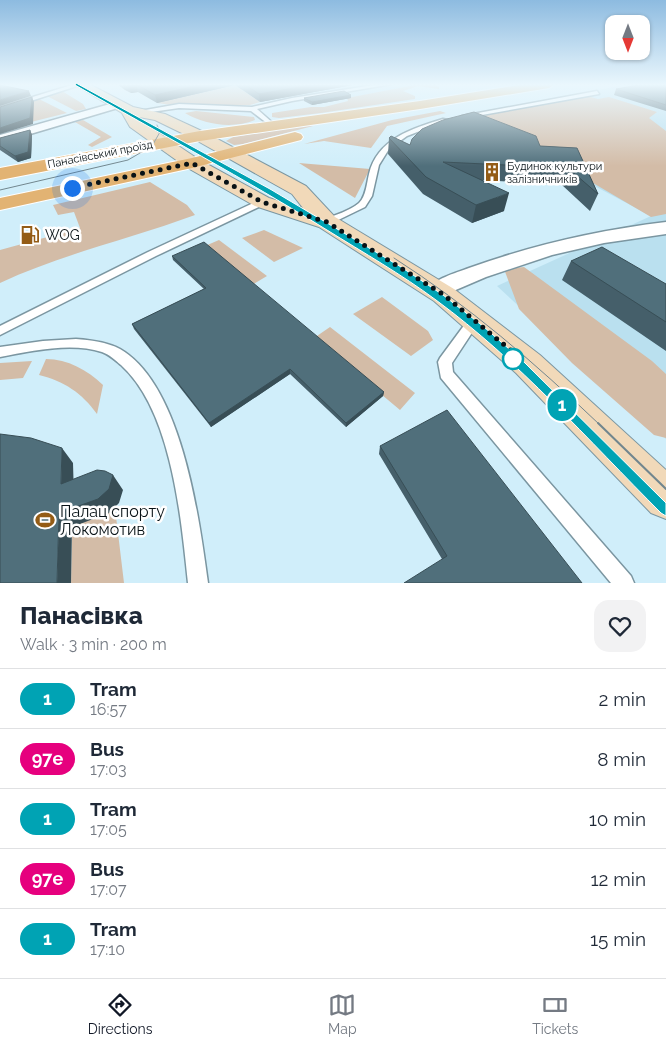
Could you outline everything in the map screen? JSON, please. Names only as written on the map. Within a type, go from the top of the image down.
[{"type":"main road","name":"Панасівський проїзд","points":[[0,174],[162,142],[374,111]]},
{"type":"main road","name":"Панасівський проїзд","points":[[0,204],[192,163],[396,111]]},
{"type":"street","points":[[0,139],[119,111]]},
{"type":"street","points":[[129,111],[135,124],[192,163],[262,202],[327,222],[437,291],[475,319],[528,364],[666,498]]},
{"type":"street","points":[[137,111],[160,117],[200,136],[299,190],[327,222]]},
{"type":"street","points":[[437,291],[473,274],[550,248],[621,232],[666,228]]},
{"type":"lane","points":[[256,111],[272,125]]},
{"type":"lane","points":[[327,222],[362,205],[370,192],[375,164],[388,146],[402,136],[448,119],[493,111]]},
{"type":"lane","points":[[0,331],[152,254],[262,202]]},
{"type":"lane","points":[[475,319],[445,362],[446,374],[624,583]]},
{"type":"lane","points":[[0,352],[30,346],[71,345],[96,347],[115,353],[135,368],[159,406],[176,455],[193,542],[198,583]]},
{"type":"shaded area","points":[[21,111],[63,111],[67,113],[3,129]]},
{"type":"shaded area","points":[[198,111],[254,117],[255,120],[228,125],[210,123],[185,113]]},
{"type":"shaded area","points":[[333,111],[279,118],[272,117],[272,113]]},
{"type":"shaded area","points":[[439,111],[446,113],[387,126],[371,148],[324,141],[304,144],[392,120]]},
{"type":"shaded area","points":[[482,111],[666,111],[666,439],[497,286],[651,216],[461,115]]},
{"type":"shaded area","points":[[500,111],[657,112],[649,118],[666,131],[666,214],[651,217],[535,149],[467,117]]},
{"type":"shaded area","points":[[83,120],[112,137],[92,147],[88,145],[101,137],[75,122]]},
{"type":"shaded area","points":[[308,125],[313,126],[243,144],[234,145],[226,141],[233,137]]},
{"type":"shaded area","points":[[299,163],[370,169],[355,198]]},
{"type":"shaded area","points":[[150,182],[187,205],[195,215],[72,255],[0,283],[0,250],[80,228],[74,212],[58,215],[53,205]]},
{"type":"shaded area","points":[[264,230],[303,248],[274,262],[242,238]]},
{"type":"shaded area","points":[[219,240],[267,276],[252,285],[205,246]]},
{"type":"shaded area","points":[[524,267],[652,361],[666,374],[666,438],[654,435],[572,363],[519,309],[504,269]]},
{"type":"shaded area","points":[[382,297],[428,331],[433,340],[411,356],[353,314]]},
{"type":"shaded area","points":[[330,327],[415,393],[400,410],[314,338]]},
{"type":"shaded area","points":[[46,359],[62,361],[77,366],[103,385],[97,414],[72,389],[39,375]]},
{"type":"shaded area","points":[[32,361],[23,378],[0,380],[0,363]]},
{"type":"shaded area","points":[[115,508],[124,583],[71,583],[72,527]]},
{"type":"building","points":[[0,111],[31,111],[30,118],[0,128]]},
{"type":"building","points":[[474,112],[536,136],[540,146],[577,148],[598,194],[568,168],[443,162],[509,193],[476,205],[426,177],[389,138],[391,136],[410,145],[412,139],[422,129],[443,120]]},
{"type":"building","points":[[30,130],[28,152],[15,156],[0,146],[0,138]]},
{"type":"building","points":[[204,242],[384,392],[346,423],[290,369],[209,423],[132,324],[206,288],[172,256]]},
{"type":"building","points":[[602,247],[666,284],[666,322],[571,261]]},
{"type":"building","points":[[447,410],[582,583],[404,583],[447,556],[380,446]]},
{"type":"building","name":"Палац спорту Локомотив","points":[[0,434],[31,438],[62,448],[61,484],[97,470],[113,475],[109,489],[98,499],[59,513],[57,583],[0,583]]},
{"type":"tram line","points":[[125,111],[159,131]]},
{"type":"tram line","name":"1","points":[[125,111],[268,190],[398,269],[440,298],[480,329],[521,366],[666,508]]},
{"type":"tram line","points":[[157,125],[159,131]]},
{"type":"tram line","points":[[0,190],[128,160],[152,146],[159,131]]},
{"type":"tram line","points":[[159,131],[267,191],[415,280],[442,299],[501,348],[583,425]]},
{"type":"tram line","points":[[394,258],[422,276],[501,336],[600,425]]},
{"type":"tram line","points":[[582,423],[666,508]]},
{"type":"tram line","points":[[598,423],[666,489]]},
{"type":"place","name":"Будинок культури залізничників","points":[[492,172]]},
{"type":"place","name":"WOG","points":[[30,235]]},
{"type":"place","name":"Палац спорту Локомотив","points":[[45,520]]},
{"type":"route","points":[[72,188],[192,163],[262,202],[327,222],[388,259],[444,295],[475,319],[514,353],[513,359]]}]
